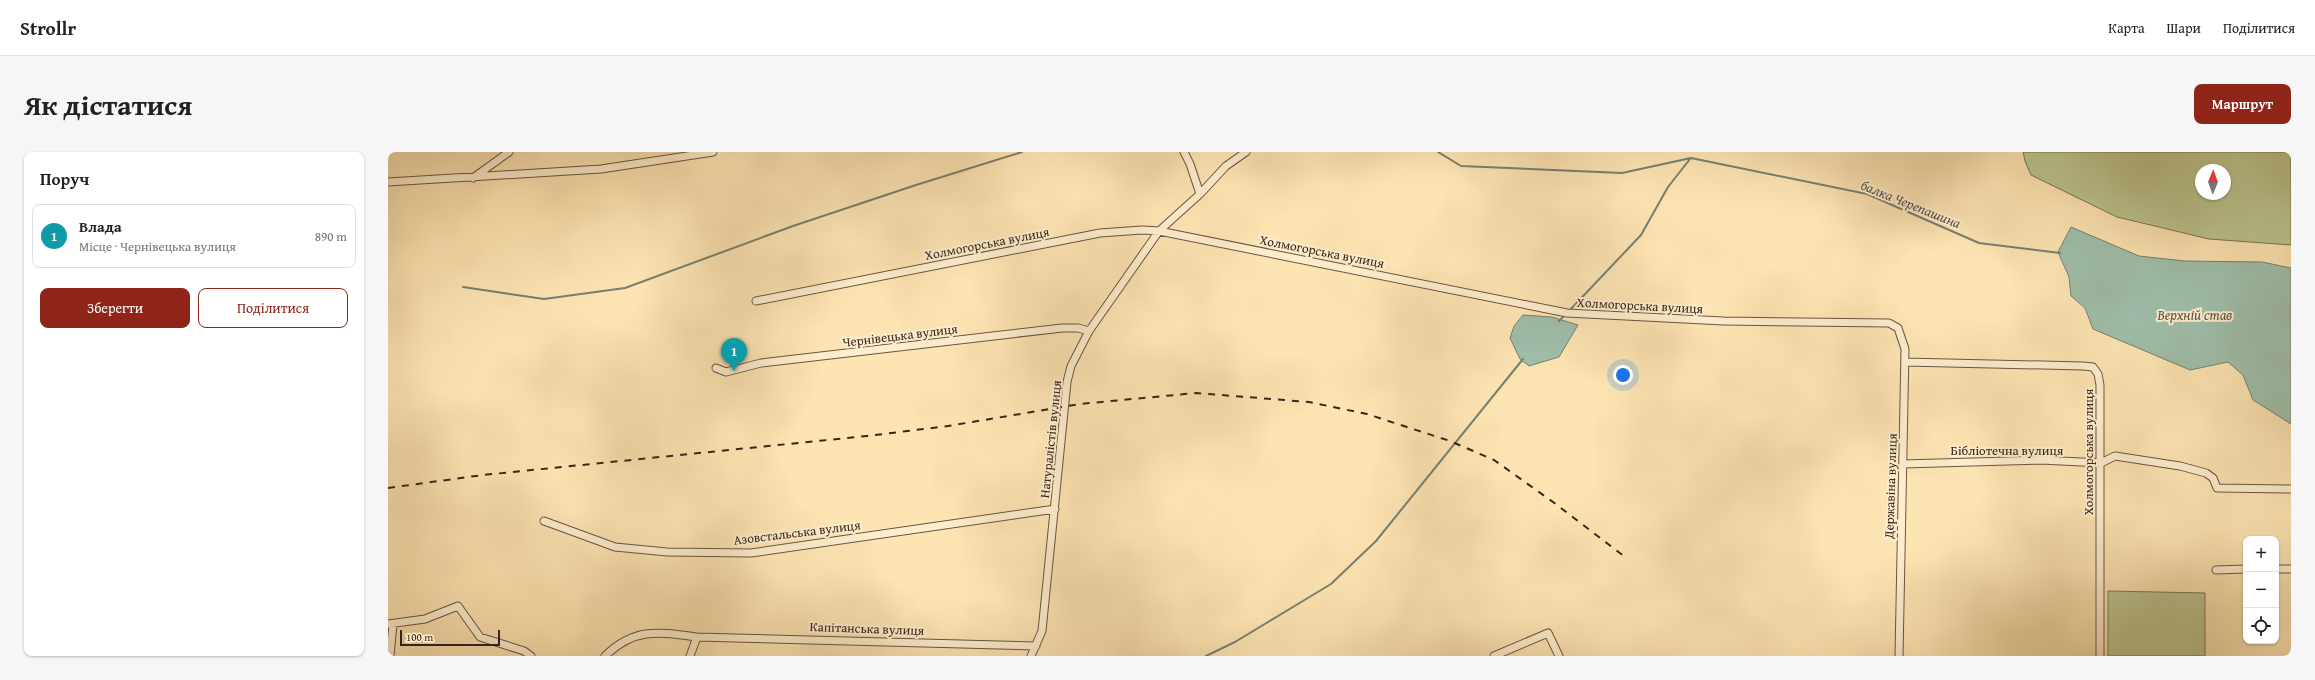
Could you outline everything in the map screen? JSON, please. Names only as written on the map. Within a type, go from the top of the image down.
[{"type":"street","points":[[472,178],[508,152]]},
{"type":"street","points":[[388,182],[601,169],[713,152]]},
{"type":"street","points":[[1184,152],[1190,164],[1200,194]]},
{"type":"street","name":"Натуралістів вулиця","points":[[1031,656],[1042,631],[1067,382],[1071,366],[1089,331],[1159,231],[1200,194],[1226,166],[1246,152]]},
{"type":"street","name":"Холмогорська вулиця","points":[[756,301],[1100,233],[1142,230],[1159,231],[1567,313],[1723,321],[1889,323]]},
{"type":"street","name":"Державіна вулиця","points":[[1889,323],[1898,328],[1902,337],[1904,362],[1899,656]]},
{"type":"street","name":"Чернівецька вулиця","points":[[716,368],[726,372],[761,363],[1062,328],[1078,328],[1089,331]]},
{"type":"street","name":"Холмогорська вулиця","points":[[1904,362],[2093,367],[2098,374],[2100,385],[2101,464],[2100,656]]},
{"type":"street","name":"Бібліотечна вулиця","points":[[1903,464],[2041,460],[2101,464],[2115,456],[2180,466],[2206,473],[2213,478],[2217,488],[2291,489]]},
{"type":"street","name":"Азовстальська вулиця","points":[[544,521],[615,548],[667,552],[751,553],[1055,509]]},
{"type":"street","points":[[2279,569],[2291,569]]},
{"type":"street","points":[[2216,570],[2243,570]]},
{"type":"street","points":[[390,656],[391,624],[425,619],[458,606],[480,637],[524,651],[531,656]]},
{"type":"street","name":"Капітанська вулиця","points":[[605,656],[616,645],[644,633],[697,637],[1036,646]]},
{"type":"street","points":[[1494,656],[1548,633],[1559,656]]},
{"type":"street","points":[[690,656],[697,637]]},
{"type":"green space","points":[[2023,152],[2291,152],[2291,245],[2209,239],[2117,217],[2031,175]]},
{"type":"green space","points":[[2108,591],[2205,593],[2205,656],[2108,656]]},
{"type":"water","name":"Верхній став","points":[[2071,227],[2139,256],[2185,261],[2262,262],[2291,268],[2291,424],[2253,400],[2243,375],[2228,362],[2190,370],[2093,329],[2085,308],[2071,296],[2069,277],[2058,252]]},
{"type":"water","points":[[1523,315],[1552,317],[1578,325],[1559,357],[1529,366],[1520,359],[1510,338],[1514,326]]},
{"type":"waterway","points":[[463,287],[544,299],[625,288],[793,226],[1022,152]]},
{"type":"waterway","name":"балка Черепашина","points":[[1438,152],[1461,166],[1622,173],[1691,158],[1867,194],[1979,243],[2060,253]]},
{"type":"waterway","points":[[1569,311],[1641,235],[1668,187],[1690,159]]},
{"type":"waterway","points":[[1559,321],[1566,314]]},
{"type":"waterway","points":[[1206,656],[1235,642],[1331,584],[1376,541],[1523,359]]},
{"type":"railway","points":[[388,488],[483,475],[867,436],[948,426],[1080,404],[1196,393],[1309,402],[1367,414],[1450,441],[1494,460],[1553,502],[1625,557]]},
{"type":"place","name":"Влада","points":[[734,371]]}]
